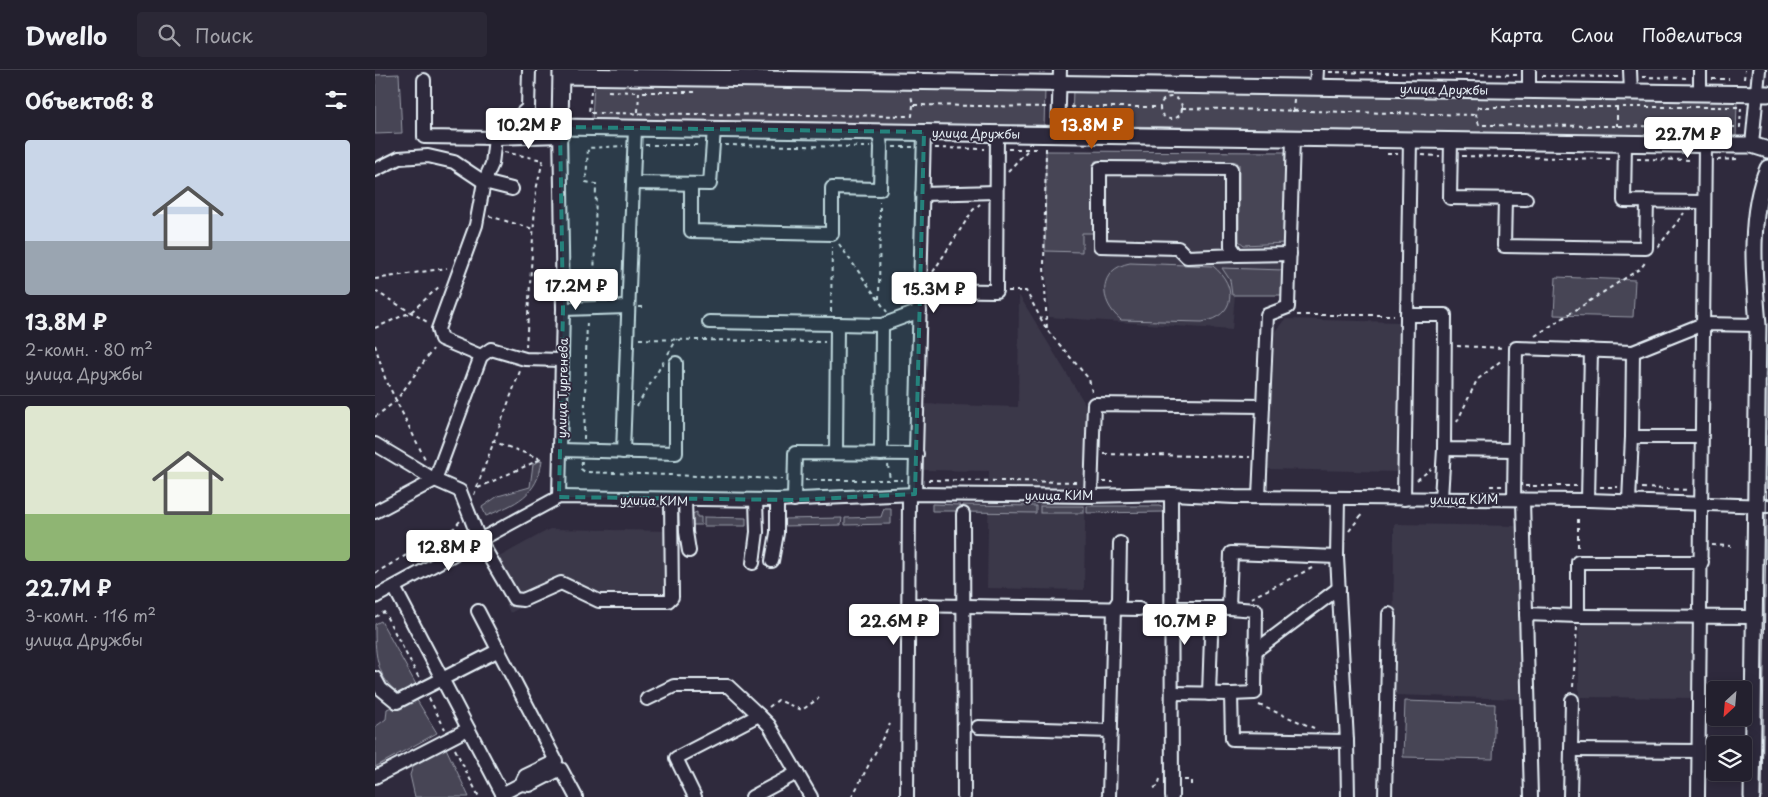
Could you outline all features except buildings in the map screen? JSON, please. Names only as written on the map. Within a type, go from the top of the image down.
[{"type":"main road","name":"улица Дружбы","points":[[561,73],[1059,76],[1316,75],[1529,90],[1762,94]]},
{"type":"main road","name":"улица Тургенева","points":[[561,73],[561,131]]},
{"type":"main road","name":"улица Дружбы","points":[[561,131],[635,128],[879,132],[924,140],[997,134],[1056,141],[1293,138],[1410,148],[1451,140],[1752,145],[1768,150]]},
{"type":"main road","points":[[1752,145],[1762,151],[1768,168],[1758,199],[1754,276],[1758,325],[1761,506],[1754,618],[1752,797]]},
{"type":"street","points":[[481,356],[439,334],[476,225],[484,182],[495,144],[528,108],[529,70]]},
{"type":"street","points":[[1529,70],[1529,90]]},
{"type":"street","points":[[1630,70],[1631,92]]},
{"type":"street","points":[[1699,70],[1700,93]]},
{"type":"street","points":[[1759,70],[1762,94]]},
{"type":"street","points":[[1752,145],[1767,70]]},
{"type":"street","points":[[1056,141],[1059,76]]},
{"type":"street","points":[[424,80],[424,137],[495,144],[561,131]]},
{"type":"street","points":[[623,452],[635,128]]},
{"type":"street","points":[[633,183],[710,184],[714,129]]},
{"type":"street","name":"улица Тургенева","points":[[559,497],[563,309],[561,131]]},
{"type":"street","points":[[691,185],[691,231],[832,234],[832,188],[880,189],[881,147],[879,132]]},
{"type":"street","points":[[921,290],[996,291],[997,134]]},
{"type":"street","points":[[1259,497],[1267,315],[1288,307],[1293,138]]},
{"type":"street","points":[[907,797],[908,605],[912,495],[917,454],[924,140]]},
{"type":"street","points":[[1451,140],[1450,198],[1526,199]]},
{"type":"street","points":[[1625,143],[1624,201],[1704,202]]},
{"type":"street","points":[[1698,797],[1705,144]]},
{"type":"street","points":[[1404,493],[1410,148]]},
{"type":"street","points":[[375,170],[399,158],[428,156],[454,162],[484,182],[512,189]]},
{"type":"street","points":[[1237,255],[1231,246],[1231,169],[1101,168],[1100,246],[1178,248],[1187,257],[1290,254]]},
{"type":"street","points":[[922,194],[996,192]]},
{"type":"street","points":[[1505,198],[1504,246],[1646,248],[1647,201]]},
{"type":"street","points":[[563,309],[628,307]]},
{"type":"street","points":[[709,322],[888,323],[920,311]]},
{"type":"street","points":[[1407,315],[1448,315],[1445,346],[1441,498]]},
{"type":"street","points":[[884,454],[888,323]]},
{"type":"street","points":[[834,324],[837,342],[836,453]]},
{"type":"street","points":[[1531,797],[1526,614],[1514,450],[1516,348],[1633,352],[1703,324],[1758,325]]},
{"type":"street","points":[[375,512],[435,480],[481,356],[491,349],[525,359],[561,360]]},
{"type":"street","points":[[1588,500],[1591,350]]},
{"type":"street","points":[[1629,501],[1633,352]]},
{"type":"street","points":[[561,450],[676,453],[676,363]]},
{"type":"street","points":[[1091,496],[1094,404],[1263,406]]},
{"type":"street","points":[[1632,437],[1701,437]]},
{"type":"street","points":[[375,444],[435,480],[460,491],[479,539],[514,600],[523,600],[561,583],[599,601],[668,601],[672,597],[671,500]]},
{"type":"street","points":[[1443,453],[1514,450]]},
{"type":"street","points":[[794,500],[795,453],[917,454]]},
{"type":"street","name":"улица КИМ","points":[[375,597],[559,497],[671,500],[794,500],[912,495],[1091,496],[1171,494],[1338,498],[1404,493],[1441,498],[1629,501],[1761,506]]},
{"type":"street","points":[[1171,494],[1172,797]]},
{"type":"street","points":[[1338,498],[1337,557],[1347,741],[1348,797]]},
{"type":"street","points":[[685,500],[686,532],[689,551]]},
{"type":"street","points":[[753,563],[757,532],[756,500]]},
{"type":"street","points":[[772,561],[777,533],[777,500]]},
{"type":"street","points":[[963,514],[964,797]]},
{"type":"street","points":[[1109,797],[1114,608],[1119,600],[1120,543]]},
{"type":"street","points":[[1229,608],[1231,554],[1337,557]]},
{"type":"street","points":[[1578,616],[1578,562],[1702,562]]},
{"type":"street","points":[[394,587],[503,796],[521,784],[525,776],[556,761],[478,610]]},
{"type":"street","points":[[1255,651],[1339,588]]},
{"type":"street","points":[[908,605],[964,604],[1139,609]]},
{"type":"street","points":[[1170,608],[1256,610],[1255,694],[1173,693]]},
{"type":"street","points":[[1209,694],[1212,608]]},
{"type":"street","points":[[1385,797],[1389,614]]},
{"type":"street","points":[[1526,614],[1754,618]]},
{"type":"street","points":[[375,678],[381,689],[397,702],[499,650]]},
{"type":"street","points":[[647,699],[674,686],[728,686],[769,725],[811,797]]},
{"type":"street","points":[[1231,694],[1232,738],[1347,741]]},
{"type":"street","points":[[1570,797],[1572,700]]},
{"type":"street","points":[[695,797],[676,758],[759,715]]},
{"type":"street","points":[[978,727],[1111,731]]},
{"type":"street","points":[[375,777],[468,729]]},
{"type":"street","points":[[1571,750],[1699,751]]},
{"type":"street","points":[[521,784],[530,785],[561,770],[576,797]]},
{"type":"street","points":[[752,797],[797,773]]},
{"type":"path","points":[[1745,70],[1745,79]]},
{"type":"path","points":[[697,92],[590,91],[589,113],[912,116],[912,95],[903,94]]},
{"type":"path","points":[[639,92],[639,112]]},
{"type":"path","points":[[1173,97],[1179,101],[1182,108],[1177,117],[1171,119],[1164,116],[1160,107],[1163,100],[1173,97]]},
{"type":"path","points":[[913,105],[1047,107]]},
{"type":"path","points":[[1071,107],[1160,107]]},
{"type":"path","points":[[1478,107],[1741,107],[1740,127],[1479,125],[1476,115],[1478,107]]},
{"type":"path","points":[[1617,107],[1617,126]]},
{"type":"path","points":[[1182,108],[1476,115]]},
{"type":"path","points":[[588,148],[635,145],[881,147],[924,140],[997,149],[1028,150],[1046,148],[1056,141]]},
{"type":"path","points":[[375,573],[454,528],[468,509],[477,489],[492,441],[525,359],[536,190],[543,160],[495,144]]},
{"type":"path","points":[[1046,148],[1043,267],[1047,330]]},
{"type":"path","points":[[1381,154],[1410,148],[1451,156],[1737,160]]},
{"type":"path","points":[[921,290],[973,210],[996,192],[1009,170],[1028,150]]},
{"type":"path","points":[[879,301],[880,189]]},
{"type":"path","points":[[1653,252],[1684,213],[1690,202]]},
{"type":"path","points":[[477,212],[533,229]]},
{"type":"path","points":[[832,234],[879,301],[888,323]]},
{"type":"path","points":[[832,234],[834,324]]},
{"type":"path","points":[[1456,423],[1477,380],[1516,348],[1641,268],[1647,260]]},
{"type":"path","points":[[375,279],[461,266]]},
{"type":"path","points":[[375,328],[411,312],[461,266]]},
{"type":"path","points":[[375,291],[411,312],[439,334],[396,401],[375,417]]},
{"type":"path","points":[[996,291],[1026,291],[1047,330],[1089,379],[1094,404]]},
{"type":"path","points":[[1297,315],[1407,315]]},
{"type":"path","points":[[627,338],[837,342]]},
{"type":"path","points":[[624,427],[677,339]]},
{"type":"path","points":[[375,345],[385,378],[435,480]]},
{"type":"path","points":[[1445,346],[1516,348]]},
{"type":"path","points":[[477,489],[541,459],[492,441]]},
{"type":"path","points":[[1404,493],[1425,476],[1443,453]]},
{"type":"path","points":[[884,454],[890,480]]},
{"type":"path","points":[[1092,454],[1261,458]]},
{"type":"path","points":[[1577,519],[1578,562]]},
{"type":"path","points":[[1702,545],[1731,546]]},
{"type":"path","points":[[1229,608],[1337,557]]},
{"type":"path","points":[[375,617],[384,612],[479,797]]},
{"type":"path","points":[[1572,700],[1578,616]]},
{"type":"path","points":[[759,715],[778,700],[802,710],[819,698]]},
{"type":"path","points":[[1258,704],[1320,730]]},
{"type":"path","points":[[852,797],[890,724]]},
{"type":"path","points":[[1154,788],[1158,786],[1159,779]]},
{"type":"path","points":[[1181,780],[1191,780],[1191,787]]},
{"type":"highlighted area","points":[[560,127],[924,132],[915,494],[794,500],[559,497],[563,309]]},
{"type":"shaded area","points":[[399,74],[402,133],[375,134],[375,75]]},
{"type":"shaded area","points":[[594,83],[1045,89],[1044,127],[592,120]]},
{"type":"shaded area","points":[[1073,88],[1737,101],[1736,138],[1072,125]]},
{"type":"shaded area","points":[[1046,151],[1285,152],[1284,294],[1235,294],[1232,330],[1049,317],[1045,251]]},
{"type":"shaded area","points":[[1046,151],[1285,152],[1285,243],[1244,245],[1239,241],[1239,164],[1236,162],[1095,161],[1093,233],[1082,233],[1082,252],[1045,251]]},
{"type":"shaded area","points":[[1130,263],[1213,266],[1227,282],[1230,299],[1227,307],[1222,314],[1202,322],[1121,320],[1108,304],[1105,287],[1107,279],[1112,272],[1119,266]]},
{"type":"shaded area","points":[[1222,268],[1283,270],[1283,295],[1232,295],[1230,280]]},
{"type":"shaded area","points":[[1556,277],[1635,280],[1633,317],[1554,315]]},
{"type":"shaded area","points":[[1019,295],[1087,407],[1084,590],[987,588],[989,471],[922,470],[923,404],[1018,407]]},
{"type":"shaded area","points":[[1285,319],[1399,322],[1397,472],[1268,469],[1272,335]]},
{"type":"shaded area","points":[[542,460],[536,482],[523,497],[486,516],[482,507],[498,496],[530,487],[533,464]]},
{"type":"shaded area","points":[[932,504],[960,505],[960,511],[932,511]]},
{"type":"shaded area","points":[[963,505],[1036,506],[1036,513],[963,512]]},
{"type":"shaded area","points":[[1040,506],[1084,506],[1084,513],[1040,513]]},
{"type":"shaded area","points":[[1087,506],[1159,506],[1164,508],[1165,512],[1087,513]]},
{"type":"shaded area","points":[[884,508],[891,508],[891,524],[845,525],[845,518],[881,517]]},
{"type":"shaded area","points":[[697,512],[697,517],[701,517],[701,525],[691,525],[692,514]]},
{"type":"shaded area","points":[[704,517],[746,518],[746,526],[704,526]]},
{"type":"shaded area","points":[[842,518],[841,525],[781,526],[782,519]]},
{"type":"shaded area","points":[[1394,524],[1522,526],[1521,699],[1393,695]]},
{"type":"shaded area","points":[[550,529],[676,531],[675,598],[627,603],[562,586],[510,613],[488,563]]},
{"type":"shaded area","points":[[1579,620],[1695,621],[1695,698],[1579,697]]},
{"type":"shaded area","points":[[381,621],[418,688],[398,693],[385,678],[378,662],[375,644],[375,624]]},
{"type":"shaded area","points":[[415,697],[437,733],[375,767],[375,727],[386,719],[387,709]]},
{"type":"shaded area","points":[[1405,701],[1495,704],[1493,759],[1403,757]]},
{"type":"shaded area","points":[[444,744],[469,797],[415,797],[410,775],[414,763]]},
{"type":"tram line","points":[[1762,797],[1768,387]]}]
